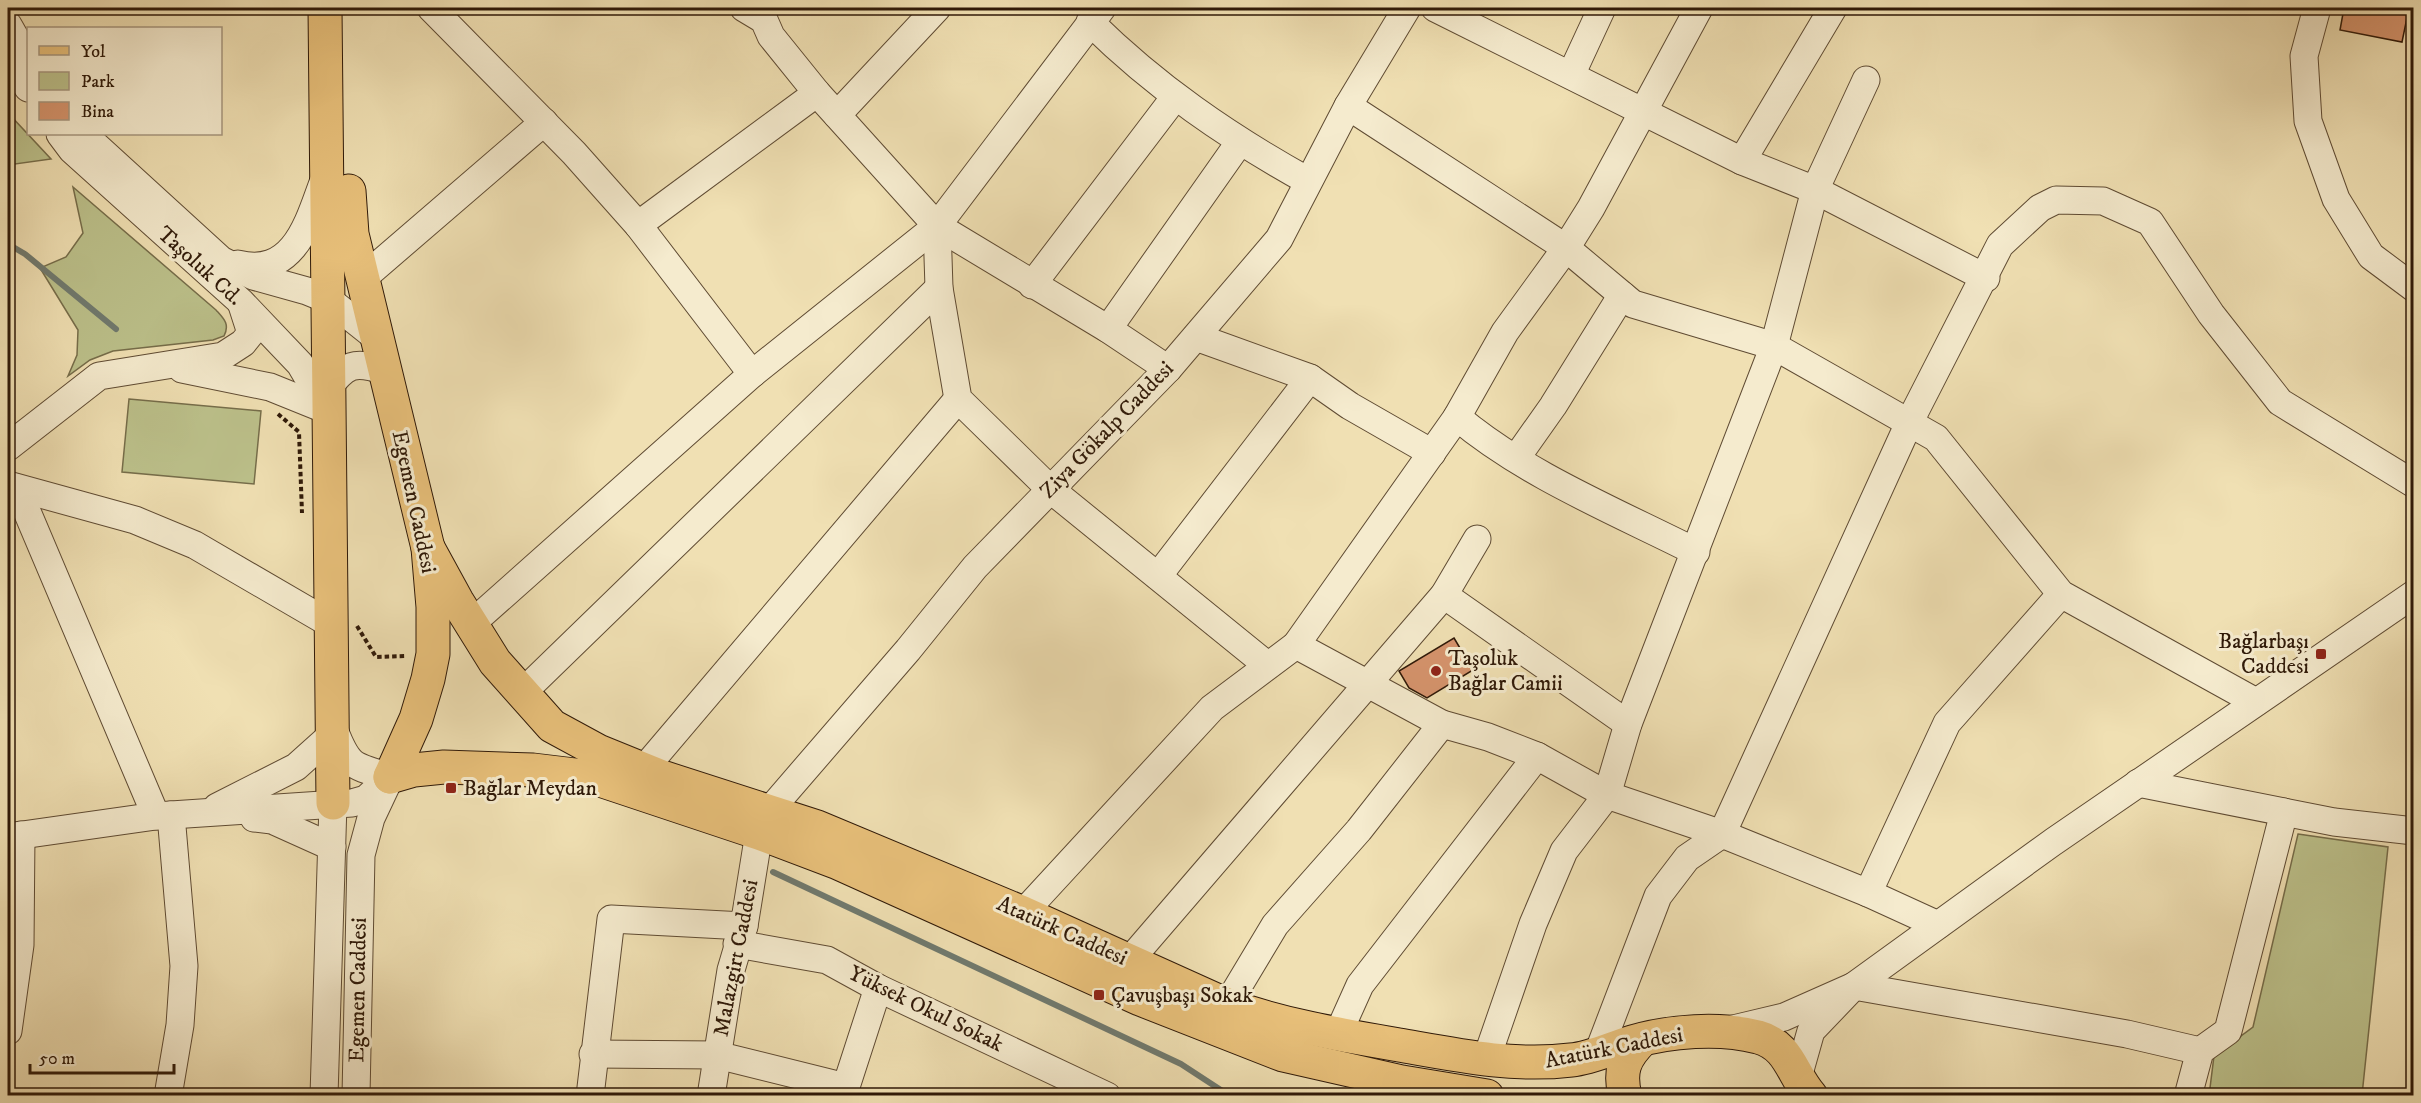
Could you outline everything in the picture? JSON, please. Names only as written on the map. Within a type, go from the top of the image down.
[{"type":"main road","name":"Egemen Caddesi","points":[[325,8],[329,300],[327,399],[342,622],[333,804]]},
{"type":"main road","name":"Egemen Caddesi","points":[[348,8],[349,212],[428,548],[434,607],[433,654],[416,719],[390,777]]},
{"type":"main road","name":"Atatürk Caddesi","points":[[428,548],[495,662],[552,726],[598,752],[644,769],[764,822],[836,862],[1140,999],[1283,1055],[1402,1082],[1487,1095]]},
{"type":"main road","name":"Atatürk Caddesi","points":[[390,777],[414,770],[444,767],[533,770],[591,777],[764,822],[818,827],[1023,913],[1227,1005],[1261,1017],[1338,1034],[1486,1060],[1530,1063],[1574,1060],[1642,1040],[1724,1031],[1759,1038],[1780,1047],[1800,1089]]},
{"type":"main road","points":[[1625,1095],[1622,1068],[1627,1055],[1642,1040]]},
{"type":"street","points":[[431,8],[544,122],[638,225],[752,374]]},
{"type":"street","points":[[837,115],[937,8]]},
{"type":"street","name":"Ziya Gökalp Caddesi","points":[[764,822],[975,567],[1168,369],[1279,239],[1348,106],[1407,8]]},
{"type":"street","points":[[1435,8],[1742,161],[1815,190],[1986,278]]},
{"type":"street","points":[[1570,75],[1602,8]]},
{"type":"street","points":[[1023,913],[1212,708],[1296,645],[1457,417],[1504,332],[1566,248],[1591,208],[1699,8]]},
{"type":"street","points":[[1742,161],[1833,8]]},
{"type":"street","points":[[2317,8],[2304,56],[2308,121],[2336,199],[2371,256],[2414,288]]},
{"type":"street","points":[[762,12],[771,36],[817,93],[937,226],[1108,329],[1168,369]]},
{"type":"street","points":[[471,624],[752,374],[937,226],[1096,15],[1131,62],[1175,97],[1239,143],[1308,182]]},
{"type":"street","points":[[8,25],[27,58]]},
{"type":"street","points":[[8,57],[27,86]]},
{"type":"street","points":[[1486,1060],[1533,924],[1564,851],[1607,795],[1628,724],[1774,346],[1815,190],[1866,80]]},
{"type":"street","points":[[638,225],[817,93]]},
{"type":"street","points":[[1032,285],[1175,97]]},
{"type":"street","points":[[1348,106],[1566,248],[1633,304],[1774,346],[1936,438],[2061,594],[2256,702]]},
{"type":"street","points":[[363,278],[544,122]]},
{"type":"street","name":"Taşoluk Cd.","points":[[61,135],[72,150],[241,302],[300,364],[327,399]]},
{"type":"street","name":"Taşoluk Cd.","points":[[84,135],[221,260],[253,276],[307,291],[329,300],[381,355]]},
{"type":"street","points":[[1108,329],[1239,143]]},
{"type":"street","points":[[221,260],[244,266],[268,264],[290,254],[305,230],[328,167]]},
{"type":"street","points":[[1598,1053],[1659,896],[1687,858],[1722,834],[1909,423],[1986,278],[2000,245],[2040,208],[2056,200],[2103,201],[2150,222],[2211,314],[2280,402],[2414,484]]},
{"type":"street","points":[[937,226],[939,288],[958,399],[1050,489],[1267,665]]},
{"type":"street","points":[[522,693],[939,288]]},
{"type":"street","points":[[1516,457],[1552,406],[1622,295]]},
{"type":"street","points":[[8,447],[99,376],[223,356],[243,343],[251,333],[241,302]]},
{"type":"street","points":[[1196,337],[1310,378],[1350,406],[1432,453]]},
{"type":"street","points":[[169,366],[327,399],[338,374],[381,355]]},
{"type":"street","points":[[1158,576],[1310,378]]},
{"type":"street","points":[[644,769],[958,399]]},
{"type":"street","points":[[1457,417],[1479,436],[1516,457],[1539,474],[1696,552]]},
{"type":"street","points":[[12,487],[135,520],[185,541],[342,622]]},
{"type":"street","points":[[12,487],[163,815],[184,966],[180,1025],[168,1095]]},
{"type":"street","points":[[1130,961],[1444,596],[1476,539]]},
{"type":"street","points":[[1868,893],[1947,723],[2061,594]]},
{"type":"street","points":[[1800,1089],[1811,1031],[1854,986],[2138,783],[2414,594]]},
{"type":"street","points":[[1444,596],[1628,724]]},
{"type":"street","points":[[1296,645],[1366,685],[1442,723],[1488,737],[1537,756],[1607,795],[1722,834],[1868,893],[1938,925]]},
{"type":"street","points":[[1227,1005],[1275,925],[1359,830],[1442,723]]},
{"type":"street","points":[[8,1031],[20,945],[14,836],[163,815],[333,804],[366,799],[390,777],[356,766],[344,758],[335,732],[296,767],[206,812]]},
{"type":"street","points":[[1338,1034],[1360,985],[1537,756]]},
{"type":"street","name":"Egemen Caddesi","points":[[356,1095],[361,855],[371,818],[390,777]]},
{"type":"street","points":[[2138,783],[2334,822],[2414,831]]},
{"type":"street","name":"Egemen Caddesi","points":[[324,1095],[333,804]]},
{"type":"street","points":[[206,812],[272,820],[332,848]]},
{"type":"street","points":[[2188,1095],[2200,1050],[2228,1031],[2284,812]]},
{"type":"street","name":"Malazgirt Caddesi","points":[[711,1095],[764,822]]},
{"type":"street","name":"Yüksek Okul Sokak","points":[[593,1054],[610,919],[741,935],[827,960],[878,988],[1104,1095]]},
{"type":"street","points":[[1724,1031],[1784,1017],[1854,986],[2127,1034],[2200,1050]]},
{"type":"street","points":[[590,1095],[593,1054],[717,1055],[845,1091],[878,988]]},
{"type":"path","points":[[276,411],[281,419],[299,432],[302,524]]},
{"type":"path","points":[[342,622],[376,657],[411,656]]},
{"type":"green space","points":[[8,110],[27,135],[51,159],[8,165]]},
{"type":"green space","points":[[73,187],[216,310],[226,325],[224,336],[213,340],[113,351],[90,360],[68,376],[77,355],[78,330],[40,268],[66,257],[83,233]]},
{"type":"green space","points":[[129,399],[261,411],[254,484],[122,472]]},
{"type":"green space","points":[[2298,834],[2388,847],[2362,1095],[2209,1096],[2214,1056],[2253,1027]]},
{"type":"building","points":[[2344,8],[2409,8],[2402,42],[2340,30]]},
{"type":"building","name":"Taşoluk Bağlar Camii","points":[[1454,638],[1473,670],[1427,698],[1409,688],[1399,671]]},
{"type":"waterway","points":[[8,244],[25,254],[116,329]]},
{"type":"waterway","points":[[773,872],[1181,1064],[1230,1096]]},
{"type":"place","name":"Bağlarbaşı Caddesi","points":[[2321,654]]},
{"type":"place","name":"Taşoluk Bağlar Camii","points":[[1436,671]]},
{"type":"place","name":"Bağlar Meydan","points":[[451,788]]},
{"type":"place","name":"Çavuşbaşı Sokak","points":[[1099,995]]}]
